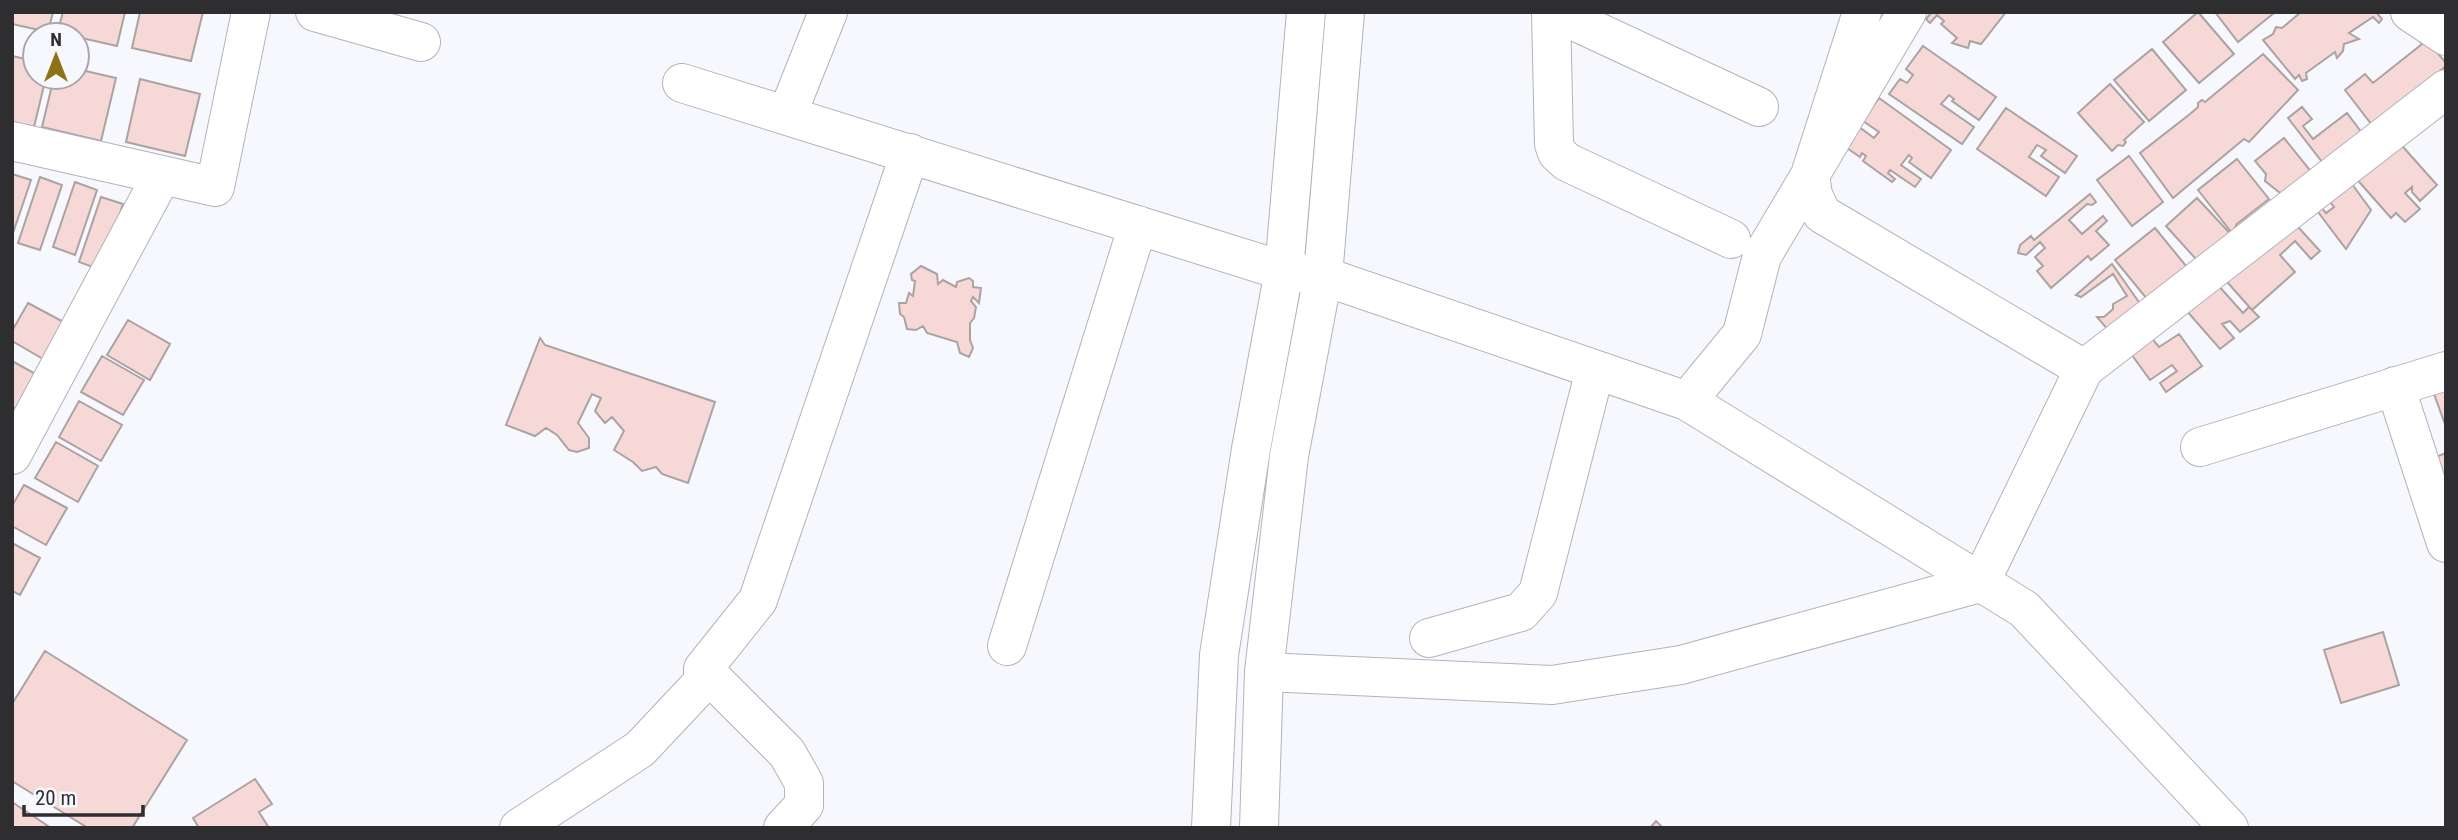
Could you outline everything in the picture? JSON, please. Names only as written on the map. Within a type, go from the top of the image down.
[{"type":"street","points":[[12,141],[215,187],[251,12]]},
{"type":"street","points":[[315,12],[421,42]]},
{"type":"street","points":[[787,115],[828,12]]},
{"type":"street","points":[[1211,828],[1219,655],[1251,449],[1284,271],[1306,12]]},
{"type":"street","points":[[1259,828],[1264,672],[1289,456],[1323,276],[1345,12]]},
{"type":"street","points":[[1731,239],[1567,162],[1557,153],[1554,144],[1553,12],[1759,107]]},
{"type":"street","points":[[1862,12],[1810,176],[1813,195],[1822,214],[2084,369]]},
{"type":"street","points":[[1687,401],[1742,334],[1762,256],[1907,12]]},
{"type":"street","points":[[2410,12],[2446,36]]},
{"type":"street","points":[[682,83],[1284,271],[1323,276],[1687,401],[2024,609],[2229,828]]},
{"type":"street","points":[[1264,672],[1552,685],[1681,665],[1980,583],[2084,369],[2446,89]]},
{"type":"street","points":[[519,828],[640,749],[702,682],[702,668],[758,600],[911,153]]},
{"type":"street","points":[[12,455],[162,175]]},
{"type":"street","points":[[1007,646],[1139,225]]},
{"type":"street","points":[[1429,638],[1521,612],[1538,593],[1595,370]]},
{"type":"street","points":[[2200,447],[2446,371]]},
{"type":"street","points":[[2395,386],[2446,543]]},
{"type":"street","points":[[702,668],[787,753],[804,783],[804,805],[783,828]]},
{"type":"building","points":[[12,12],[53,12],[51,21],[21,21],[21,26],[12,24]]},
{"type":"building","points":[[63,12],[125,12],[117,46],[91,40],[91,21],[60,21]]},
{"type":"building","points":[[140,12],[203,12],[191,61],[132,48]]},
{"type":"building","points":[[1932,12],[2006,12],[1981,44],[1970,41],[1968,48],[1952,43],[1957,38],[1941,24],[1944,21],[1937,15],[1930,23],[1926,19]]},
{"type":"building","points":[[2198,12],[2234,54],[2199,83],[2163,42]]},
{"type":"building","points":[[2215,12],[2274,12],[2274,13],[2238,42]]},
{"type":"building","points":[[2301,12],[2376,12],[2382,19],[2379,23],[2373,17],[2349,33],[2359,39],[2344,44],[2343,51],[2337,58],[2335,52],[2306,73],[2307,79],[2302,81],[2299,75],[2295,79],[2263,40],[2273,34],[2276,27],[2282,28]]},
{"type":"building","points":[[2408,18],[2446,66],[2372,125],[2345,90],[2365,74],[2373,83],[2422,44],[2405,21]]},
{"type":"building","points":[[1923,46],[1996,97],[1979,120],[1952,101],[1954,99],[1949,95],[1941,104],[1974,127],[1962,144],[1889,94],[1900,79],[1907,83],[1913,75],[1906,69]]},
{"type":"building","points":[[2152,49],[2186,90],[2149,121],[2114,80]]},
{"type":"building","points":[[2263,54],[2298,90],[2249,142],[2244,139],[2173,198],[2140,153],[2190,114],[2198,107],[2198,103],[2202,100],[2205,102]]},
{"type":"building","points":[[12,56],[21,58],[21,91],[43,91],[34,127],[12,122]]},
{"type":"building","points":[[91,72],[116,78],[101,141],[42,127],[51,91],[91,91]]},
{"type":"building","points":[[140,79],[200,94],[185,156],[126,142]]},
{"type":"building","points":[[2110,84],[2144,122],[2124,140],[2126,142],[2123,146],[2118,145],[2112,151],[2078,113]]},
{"type":"building","points":[[1879,98],[1951,150],[1931,178],[1909,162],[1912,158],[1909,155],[1901,165],[1921,179],[1915,187],[1890,170],[1888,173],[1895,179],[1892,182],[1863,161],[1866,156],[1862,153],[1860,157],[1844,146],[1859,127],[1874,138],[1879,132],[1863,121]]},
{"type":"building","points":[[2302,107],[2312,119],[2303,126],[2313,139],[2347,113],[2365,137],[2326,167],[2288,118]]},
{"type":"building","points":[[2006,108],[2077,156],[2065,173],[2041,156],[2046,150],[2037,145],[2029,157],[2059,177],[2046,196],[1977,149]]},
{"type":"building","points":[[2284,138],[2313,174],[2289,200],[2265,181],[2266,174],[2255,161]]},
{"type":"building","points":[[2396,139],[2437,185],[2420,201],[2412,192],[2412,187],[2405,193],[2420,209],[2405,222],[2396,213],[2391,218],[2354,176]]},
{"type":"building","points":[[2129,156],[2163,202],[2132,226],[2097,180]]},
{"type":"building","points":[[2237,159],[2269,199],[2237,224],[2232,233],[2198,190]]},
{"type":"building","points":[[12,174],[31,180],[12,236]]},
{"type":"building","points":[[2346,176],[2371,210],[2346,249],[2312,204],[2315,199],[2326,213],[2334,207],[2323,193]]},
{"type":"building","points":[[40,177],[62,185],[40,250],[18,243]]},
{"type":"building","points":[[75,182],[97,190],[75,255],[53,247]]},
{"type":"building","points":[[2090,194],[2096,202],[2087,204],[2069,220],[2082,234],[2103,216],[2107,221],[2096,231],[2109,245],[2091,260],[2088,256],[2051,288],[2037,271],[2043,266],[2035,257],[2045,248],[2040,242],[2026,255],[2018,253],[2020,245],[2031,236],[2034,240]]},
{"type":"building","points":[[101,197],[123,204],[101,270],[79,262]]},
{"type":"building","points":[[2197,198],[2237,241],[2205,269],[2166,226]]},
{"type":"building","points":[[2287,215],[2320,251],[2311,259],[2295,241],[2280,255],[2295,272],[2252,310],[2220,274]]},
{"type":"building","points":[[2155,228],[2191,272],[2152,305],[2115,260]]},
{"type":"building","points":[[2112,264],[2141,305],[2108,330],[2097,317],[2104,317],[2113,309],[2113,304],[2127,296],[2113,274],[2081,297],[2076,295]]},
{"type":"building","points":[[921,266],[937,274],[938,284],[943,280],[956,287],[957,282],[969,278],[973,281],[973,287],[981,288],[979,303],[973,297],[971,301],[976,307],[970,323],[973,348],[969,357],[960,353],[957,342],[927,333],[923,326],[916,330],[907,329],[904,317],[900,314],[899,303],[906,303],[909,293],[913,296],[915,281],[912,280],[911,274]]},
{"type":"building","points":[[2217,284],[2243,313],[2249,307],[2259,317],[2240,332],[2230,321],[2222,324],[2234,338],[2220,349],[2186,310]]},
{"type":"building","points":[[28,303],[71,326],[50,363],[12,341],[12,331]]},
{"type":"building","points":[[128,320],[170,344],[150,380],[107,355]]},
{"type":"building","points":[[2179,334],[2202,366],[2166,392],[2160,383],[2177,371],[2172,365],[2150,380],[2129,351],[2150,336],[2159,347]]},
{"type":"building","points":[[540,338],[545,345],[715,402],[688,483],[662,474],[656,467],[642,471],[614,450],[624,431],[612,417],[605,423],[595,411],[601,398],[592,394],[578,423],[589,438],[589,448],[577,452],[569,450],[557,435],[546,428],[535,436],[506,425]]},
{"type":"building","points":[[102,356],[144,380],[123,415],[81,392]]},
{"type":"building","points":[[12,361],[41,377],[21,411],[12,407]]},
{"type":"building","points":[[2446,390],[2446,427],[2434,394]]},
{"type":"building","points":[[79,401],[122,425],[101,461],[59,437]]},
{"type":"building","points":[[56,442],[98,466],[78,502],[35,478]]},
{"type":"building","points":[[2446,453],[2446,492],[2433,458]]},
{"type":"building","points":[[24,485],[67,508],[46,545],[12,526],[12,506]]},
{"type":"building","points":[[12,543],[40,558],[20,595],[12,591]]},
{"type":"building","points":[[2383,632],[2399,685],[2341,703],[2324,650]]},
{"type":"building","points":[[45,651],[187,740],[132,828],[88,828],[12,781],[12,704]]},
{"type":"building","points":[[255,779],[272,804],[259,812],[269,828],[199,828],[193,818]]},
{"type":"building","points":[[12,802],[51,828],[12,828]]},
{"type":"building","points":[[1656,821],[1663,828],[1650,828]]}]
